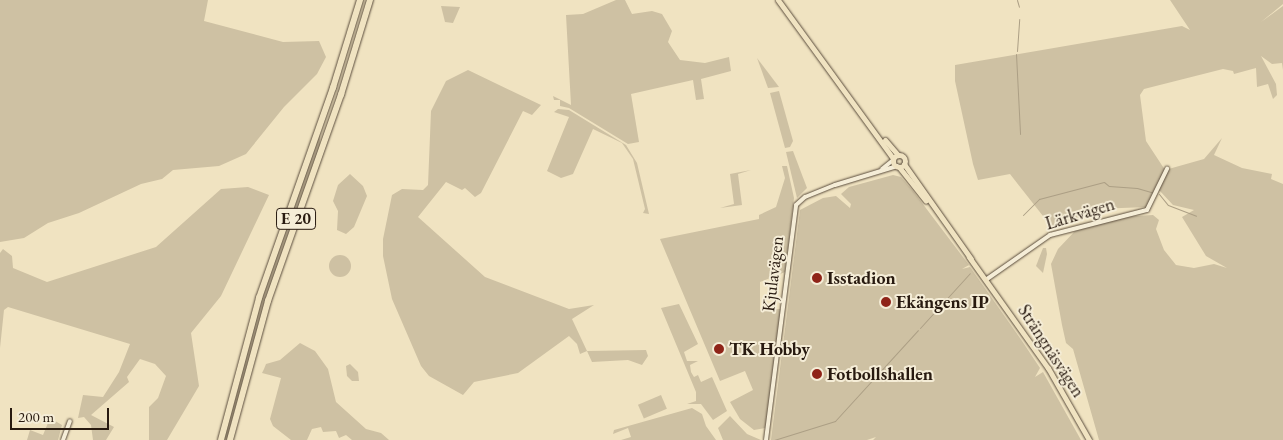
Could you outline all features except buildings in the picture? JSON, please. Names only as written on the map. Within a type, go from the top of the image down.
[{"type":"highway","name":"E 20","points":[[221,440],[262,291],[333,88],[360,0]]},
{"type":"highway","name":"E 20","points":[[230,440],[273,286],[341,95],[370,0]]},
{"type":"main road","points":[[778,0],[900,166]]},
{"type":"main road","points":[[895,158],[904,157],[900,166]]},
{"type":"main road","name":"Strängnäsvägen","points":[[900,166],[987,279],[1048,368],[1089,440]]},
{"type":"street","name":"Kjulavägen","points":[[882,169],[895,158]]},
{"type":"street","name":"Kjulavägen","points":[[766,440],[796,204],[812,194],[882,169],[900,166]]},
{"type":"street","name":"Lärkvägen","points":[[987,279],[1050,234],[1147,210],[1167,169]]},
{"type":"street","points":[[63,440],[70,421]]},
{"type":"shaded area","points":[[0,0],[208,0],[204,21],[283,42],[319,41],[326,57],[317,74],[284,107],[246,154],[219,166],[173,170],[162,179],[141,184],[79,213],[48,223],[24,238],[0,242]]},
{"type":"shaded area","points":[[616,0],[625,0],[632,14],[652,11],[662,14],[672,31],[668,42],[680,60],[705,63],[729,57],[731,71],[701,79],[704,99],[696,100],[693,80],[631,94],[639,142],[628,144],[569,108],[560,106],[560,100],[554,100],[553,96],[571,105],[566,15],[583,14]]},
{"type":"shaded area","points":[[1170,0],[1283,0],[1283,4],[1261,22],[1283,6],[1283,70],[1282,63],[1272,64],[1261,56],[1276,84],[1277,95],[1273,99],[1268,84],[1257,87],[1256,68],[1234,74],[1233,71],[1223,69],[1144,89],[1140,95],[1146,141],[1165,170],[1204,159],[1222,138],[1214,155],[1242,168],[1272,174],[1271,179],[1283,184],[1283,440],[1099,440],[1073,349],[1066,343],[1062,325],[1051,264],[1058,249],[1075,231],[1120,217],[1153,215],[1159,220],[1156,229],[1164,250],[1176,265],[1194,268],[1214,264],[1227,268],[1206,256],[1182,217],[1194,210],[1173,205],[1160,191],[1156,190],[1147,207],[1096,209],[1054,230],[1010,174],[978,180],[973,164],[955,81],[955,65],[1182,26],[1190,30]]},
{"type":"shaded area","points":[[441,6],[460,7],[453,23],[445,22]]},
{"type":"shaded area","points":[[757,58],[779,87],[768,88]]},
{"type":"shaded area","points":[[468,70],[541,105],[532,115],[523,111],[481,193],[475,197],[465,188],[462,190],[446,182],[418,217],[485,277],[569,309],[594,305],[572,319],[587,351],[580,354],[577,344],[569,336],[518,373],[474,382],[463,395],[429,376],[421,366],[392,299],[383,256],[383,239],[392,195],[402,189],[423,190],[428,185],[431,111],[446,81]]},
{"type":"shaded area","points":[[779,91],[793,141],[790,147],[785,148],[770,93]]},
{"type":"shaded area","points":[[558,109],[569,110],[626,145],[637,163],[649,214],[643,213],[645,209],[633,159],[622,143],[593,129],[573,174],[561,178],[547,171],[569,117],[554,112]]},
{"type":"shaded area","points":[[320,133],[320,147],[258,327],[228,440],[223,440],[266,285]]},
{"type":"shaded area","points":[[793,151],[807,188],[797,198],[786,152]]},
{"type":"shaded area","points":[[782,166],[787,166],[794,198],[785,272],[760,282],[760,310],[781,309],[766,425],[765,428],[754,430],[740,419],[730,402],[753,390],[745,371],[720,381],[660,239],[759,219],[759,215],[776,207],[785,178]]},
{"type":"shaded area","points":[[751,170],[738,174],[742,205],[720,208],[734,204],[730,174]]},
{"type":"shaded area","points":[[350,174],[363,186],[367,196],[354,227],[346,234],[337,230],[338,211],[333,201],[338,185]]},
{"type":"shaded area","name":"Ekängens IP","points":[[893,175],[901,177],[913,191],[969,265],[962,269],[970,267],[1022,341],[1040,368],[1035,377],[1043,372],[1081,440],[873,440],[876,437],[867,440],[771,440],[800,210],[823,198],[836,196],[850,208],[851,204],[841,194],[849,187]]},
{"type":"shaded area","points":[[248,187],[269,195],[221,296],[191,333],[199,386],[167,440],[149,440],[149,407],[158,398],[166,376],[155,364],[140,359],[127,377],[129,382],[91,415],[114,427],[106,440],[93,440],[91,425],[84,417],[78,418],[83,395],[103,397],[119,372],[130,344],[8,307],[4,310],[0,348],[0,253],[3,249],[12,256],[13,268],[47,282],[156,247],[221,189]]},
{"type":"shaded area","points":[[1043,248],[1046,248],[1047,254],[1043,273],[1036,266]]},
{"type":"shaded area","points":[[340,255],[350,262],[351,266],[344,276],[340,277],[330,270],[329,266],[336,256]]},
{"type":"shaded area","points":[[679,304],[698,344],[684,352],[687,361],[698,361],[690,365],[691,372],[694,377],[698,375],[701,382],[712,377],[727,411],[713,420],[701,404],[687,404],[696,401],[696,392],[661,308]]},
{"type":"shaded area","points":[[300,343],[315,351],[328,369],[336,402],[366,429],[381,433],[389,440],[352,440],[346,435],[339,438],[336,431],[323,432],[321,427],[312,429],[307,440],[291,440],[273,426],[270,419],[281,378],[262,373],[266,364],[280,360]]},
{"type":"shaded area","points":[[646,350],[648,356],[642,365],[628,360],[592,362],[587,351]]},
{"type":"shaded area","points":[[350,364],[358,372],[359,381],[352,381],[347,376],[346,366]]},
{"type":"shaded area","points":[[661,395],[667,409],[644,419],[638,405]]},
{"type":"shaded area","points":[[692,408],[702,414],[706,426],[716,440],[621,440],[631,437],[628,428],[613,434],[614,430]]},
{"type":"shaded area","points":[[730,416],[747,434],[761,440],[723,440],[718,428]]},
{"type":"shaded area","points":[[50,418],[62,425],[58,440],[27,440],[30,430],[43,435]]},
{"type":"waterway","points":[[1017,0],[1019,7]]},
{"type":"waterway","points":[[1017,51],[1019,19]]},
{"type":"waterway","points":[[1016,54],[1020,134]]},
{"type":"waterway","points":[[1023,215],[1039,199],[1104,182],[1109,186],[1137,188],[1154,193]]},
{"type":"waterway","points":[[1159,194],[1168,205],[1196,216]]},
{"type":"waterway","points":[[920,328],[970,273]]},
{"type":"waterway","points":[[774,440],[835,421],[918,330]]},
{"type":"place","name":"Isstadion","points":[[817,278]]},
{"type":"place","name":"Ekängens IP","points":[[886,302]]},
{"type":"place","name":"TK Hobby","points":[[719,349]]},
{"type":"place","name":"Fotbollshallen","points":[[817,374]]}]
